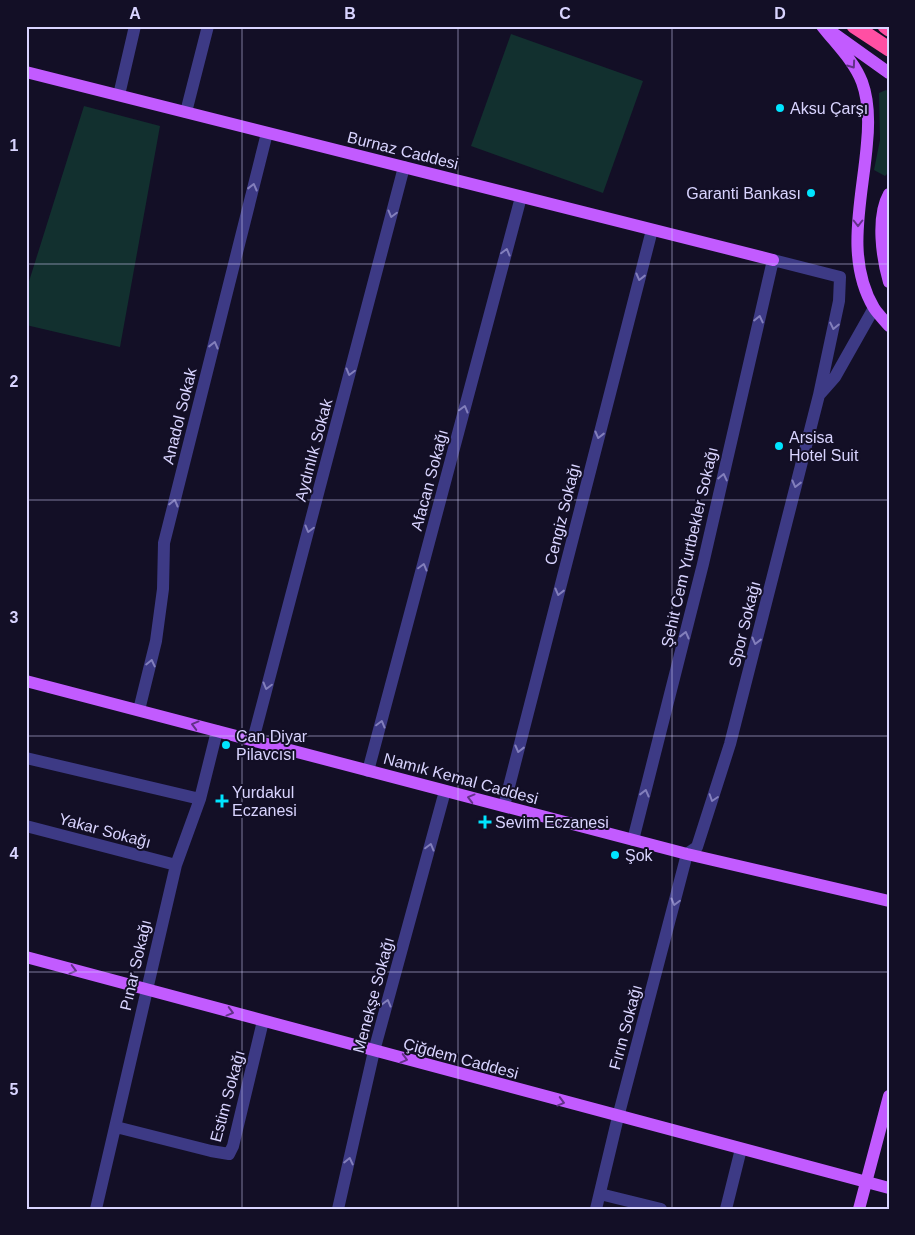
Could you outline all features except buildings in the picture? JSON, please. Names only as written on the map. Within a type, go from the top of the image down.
[{"type":"highway","points":[[854,26],[889,49]]},
{"type":"highway","points":[[885,26],[889,29]]},
{"type":"main road","points":[[823,26],[889,72]]},
{"type":"main road","points":[[823,26],[855,68],[863,83],[869,122],[858,213],[860,266],[866,289],[874,308],[889,326]]},
{"type":"main road","name":"Burnaz Caddesi","points":[[26,72],[773,260]]},
{"type":"main road","points":[[889,194],[883,214],[881,241],[884,266],[889,282]]},
{"type":"main road","name":"Namık Kemal Caddesi","points":[[26,681],[687,854],[889,901]]},
{"type":"main road","name":"Çiğdem Caddesi","points":[[26,957],[889,1188]]},
{"type":"main road","points":[[859,1209],[889,1096]]},
{"type":"street","points":[[119,95],[135,26]]},
{"type":"street","points":[[186,112],[208,26]]},
{"type":"street","name":"Anadol Sokak","points":[[140,710],[156,641],[163,589],[164,544],[267,132]]},
{"type":"street","name":"Aydınlık Sokak","points":[[253,740],[404,167]]},
{"type":"street","name":"Afacan Sokağı","points":[[368,771],[521,197]]},
{"type":"street","name":"Cengiz Sokağı","points":[[504,806],[652,230]]},
{"type":"street","name":"Spor Sokağı","points":[[687,854],[697,847],[730,744],[819,395],[839,301],[840,278],[773,260]]},
{"type":"street","name":"Şehit Cem Yurtbekler Sokağı","points":[[633,840],[703,564],[773,260]]},
{"type":"street","name":"Spor Sokağı","points":[[819,395],[835,378],[874,308]]},
{"type":"street","name":"Pınar Sokağı","points":[[96,1209],[176,865],[200,799],[217,731]]},
{"type":"street","points":[[26,758],[200,799]]},
{"type":"street","name":"Menekşe Sokağı","points":[[338,1209],[374,1051],[445,791]]},
{"type":"street","name":"Yakar Sokağı","points":[[26,826],[176,865]]},
{"type":"street","name":"Fırın Sokağı","points":[[596,1209],[618,1117],[687,854]]},
{"type":"street","name":"Estim Sokağı","points":[[116,1127],[229,1154],[233,1146],[263,1021]]},
{"type":"street","points":[[726,1209],[741,1149]]},
{"type":"street","points":[[600,1194],[661,1209]]},
{"type":"green space","points":[[511,34],[643,81],[603,193],[471,146]]},
{"type":"green space","points":[[886,90],[889,92],[889,172],[885,176],[874,170],[880,140],[879,93]]},
{"type":"green space","points":[[84,106],[160,126],[120,347],[26,325],[26,291]]},
{"type":"place","name":"Aksu Çarşı","points":[[780,108]]},
{"type":"place","name":"Garanti Bankası","points":[[811,193]]},
{"type":"place","name":"Arsisa Hotel Suit","points":[[779,446]]},
{"type":"place","name":"Can Diyar Pilavcısı","points":[[226,745]]},
{"type":"place","name":"Yurdakul Eczanesi","points":[[222,801]]},
{"type":"place","name":"Sevim Eczanesi","points":[[485,822]]},
{"type":"place","name":"Şok","points":[[615,855]]}]
